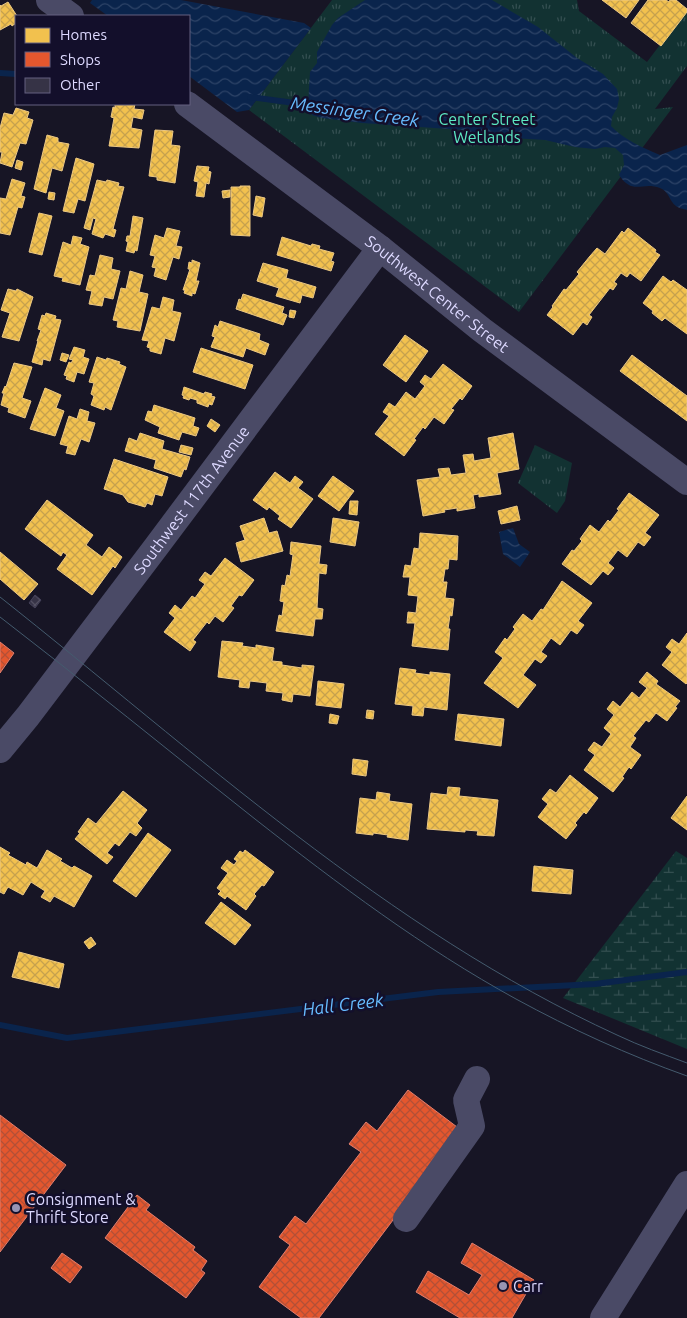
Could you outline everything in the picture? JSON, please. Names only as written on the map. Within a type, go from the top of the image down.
[{"type":"street","points":[[49,0],[69,15]]},
{"type":"street","name":"Southwest Center Street","points":[[188,105],[380,248],[482,330],[687,482]]},
{"type":"street","name":"Southwest 117th Avenue","points":[[0,750],[156,548],[380,248]]},
{"type":"street","points":[[406,1219],[472,1126],[466,1100],[477,1079]]},
{"type":"street","points":[[603,1318],[687,1184]]},
{"type":"green space","name":"Center Street Wetlands","points":[[332,0],[577,0],[579,11],[647,62],[687,9],[687,66],[655,109],[673,107],[519,312],[249,110]]},
{"type":"green space","points":[[535,445],[572,463],[565,501],[557,513],[518,483]]},
{"type":"green space","points":[[676,851],[687,858],[687,1049],[563,998]]},
{"type":"water","points":[[92,0],[181,0],[304,23],[311,28],[249,110],[237,112],[190,77],[190,15],[107,15],[90,3]]},
{"type":"water","points":[[365,0],[492,0],[538,27],[577,58],[603,74],[617,89],[619,99],[612,117],[611,126],[621,135],[660,155],[687,145],[687,210],[676,206],[663,189],[654,186],[633,186],[624,181],[619,175],[624,165],[623,155],[615,148],[575,147],[545,140],[493,137],[463,130],[362,123],[312,115],[308,106],[310,72],[317,63],[317,52],[338,18]]},
{"type":"water","points":[[513,528],[519,544],[530,552],[520,567],[503,554],[499,532]]},
{"type":"building: Homes","points":[[602,0],[639,0],[626,18]]},
{"type":"building: Homes","points":[[648,0],[666,0],[669,2],[670,0],[676,0],[687,9],[687,12],[661,46],[631,23]]},
{"type":"building: Homes","points":[[8,2],[16,15],[15,24],[0,30],[0,5]]},
{"type":"building: Homes","points":[[115,105],[135,105],[134,109],[144,110],[142,119],[133,117],[131,128],[142,130],[139,148],[109,146],[114,118],[111,117],[113,107],[115,108]]},
{"type":"building: Homes","points":[[16,108],[29,112],[27,118],[33,120],[26,144],[20,143],[12,167],[0,163],[2,152],[0,152],[0,128],[4,113],[13,115]]},
{"type":"building: Homes","points":[[155,130],[173,131],[171,145],[180,146],[175,183],[157,180],[157,177],[149,176]]},
{"type":"building: Homes","points":[[47,135],[58,138],[58,142],[69,144],[62,171],[52,168],[46,193],[34,189]]},
{"type":"building: Homes","points":[[76,158],[94,164],[85,201],[78,199],[74,213],[63,211]]},
{"type":"building: Homes","points":[[17,160],[23,162],[21,170],[15,168]]},
{"type":"building: Homes","points":[[197,166],[209,167],[208,171],[211,172],[209,184],[206,183],[204,197],[196,196],[198,182],[194,181]]},
{"type":"building: Homes","points":[[12,179],[25,183],[21,196],[25,197],[22,208],[18,207],[10,235],[0,233],[0,198],[6,199]]},
{"type":"building: Homes","points":[[97,180],[119,183],[118,186],[124,187],[113,229],[116,230],[114,237],[105,234],[103,238],[92,234],[96,219],[93,218],[90,230],[84,228]]},
{"type":"building: Homes","points":[[250,186],[250,236],[231,235],[231,187]]},
{"type":"building: Homes","points":[[230,190],[230,197],[223,198],[222,191]]},
{"type":"building: Homes","points":[[49,192],[55,193],[54,200],[48,199]]},
{"type":"building: Homes","points":[[256,196],[265,198],[262,217],[253,215]]},
{"type":"building: Homes","points":[[39,213],[52,216],[42,255],[29,252]]},
{"type":"building: Homes","points":[[133,216],[143,218],[137,251],[135,250],[134,253],[126,251],[127,236],[130,236]]},
{"type":"building: Homes","points":[[167,228],[180,231],[176,246],[182,247],[179,259],[173,257],[166,280],[154,276],[156,268],[152,267],[155,256],[150,255],[155,235],[164,238]]},
{"type":"building: Homes","points":[[628,228],[660,255],[641,281],[630,273],[627,277],[621,273],[614,282],[617,284],[613,290],[610,288],[589,315],[592,317],[587,325],[583,322],[573,335],[547,315],[564,289],[566,290],[579,274],[577,272],[597,248],[605,254],[622,231],[624,233]]},
{"type":"building: Homes","points":[[73,236],[82,238],[80,244],[89,247],[80,285],[62,281],[63,278],[54,276],[63,242],[71,245]]},
{"type":"building: Homes","points":[[282,237],[311,246],[312,244],[320,246],[319,249],[334,253],[331,261],[334,262],[331,271],[277,255]]},
{"type":"building: Homes","points":[[100,255],[113,258],[111,269],[120,271],[113,299],[104,297],[102,306],[89,304],[92,291],[86,290],[90,275],[95,276]]},
{"type":"building: Homes","points":[[192,260],[200,263],[196,281],[199,281],[195,294],[192,293],[192,296],[184,293],[185,290],[183,290],[190,269],[188,269],[189,262],[192,263]]},
{"type":"building: Homes","points":[[263,263],[288,270],[286,278],[316,287],[313,298],[302,295],[300,303],[276,296],[279,288],[257,281]]},
{"type":"building: Homes","points":[[130,271],[143,275],[139,292],[148,294],[140,331],[117,327],[118,321],[113,320],[121,288],[126,289]]},
{"type":"building: Homes","points":[[663,276],[671,282],[673,280],[687,290],[687,334],[665,318],[662,321],[643,303]]},
{"type":"building: Homes","points":[[8,289],[16,291],[17,289],[33,297],[19,341],[2,337],[10,313],[1,310]]},
{"type":"building: Homes","points":[[243,294],[284,307],[282,313],[287,315],[283,325],[236,309],[239,299],[241,300]]},
{"type":"building: Homes","points":[[163,297],[174,300],[172,311],[181,313],[174,341],[165,338],[161,354],[150,351],[150,348],[147,347],[149,341],[142,340],[152,307],[160,309]]},
{"type":"building: Homes","points":[[290,310],[296,311],[294,318],[289,317]]},
{"type":"building: Homes","points":[[46,313],[56,316],[55,319],[61,320],[50,361],[43,359],[42,365],[32,362],[41,330],[38,329],[42,315],[45,316]]},
{"type":"building: Homes","points":[[220,321],[260,334],[259,340],[269,344],[265,355],[246,348],[243,357],[211,347],[215,337],[212,336],[215,325],[218,327]]},
{"type":"building: Homes","points":[[405,335],[428,351],[406,382],[383,365]]},
{"type":"building: Homes","points":[[74,347],[85,350],[83,357],[89,359],[84,374],[77,372],[74,382],[66,379],[67,376],[64,375],[69,362],[71,363],[73,360],[69,359]]},
{"type":"building: Homes","points":[[201,348],[253,365],[245,389],[193,372]]},
{"type":"building: Homes","points":[[62,353],[69,355],[66,362],[60,360]]},
{"type":"building: Homes","points":[[632,355],[687,396],[687,421],[620,371]]},
{"type":"building: Homes","points":[[97,357],[120,362],[119,364],[126,367],[111,410],[105,407],[104,410],[91,405],[94,396],[91,394],[94,383],[89,382]]},
{"type":"building: Homes","points":[[14,363],[32,367],[22,398],[31,401],[25,418],[8,412],[9,408],[1,405],[4,393],[2,393]]},
{"type":"building: Homes","points":[[443,364],[472,386],[462,400],[460,398],[451,409],[454,410],[444,424],[434,417],[425,429],[423,427],[404,456],[375,434],[389,416],[383,412],[389,403],[395,407],[406,392],[415,399],[425,386],[420,382],[425,375],[431,379]]},
{"type":"building: Homes","points":[[184,387],[204,394],[205,392],[212,394],[211,396],[215,397],[212,405],[209,404],[208,407],[197,403],[197,400],[183,398]]},
{"type":"building: Homes","points":[[45,388],[61,395],[56,408],[64,411],[55,436],[30,429]]},
{"type":"building: Homes","points":[[154,405],[195,418],[193,426],[199,428],[196,436],[182,432],[179,440],[158,433],[160,427],[145,420],[148,411],[152,412]]},
{"type":"building: Homes","points":[[80,409],[89,412],[87,421],[95,423],[89,442],[81,439],[75,455],[66,453],[68,446],[60,444],[69,416],[77,419]]},
{"type":"building: Homes","points":[[211,419],[220,425],[215,432],[207,426]]},
{"type":"building: Homes","points":[[140,433],[164,441],[162,449],[190,457],[186,470],[184,469],[181,477],[154,468],[156,460],[125,451],[129,438],[137,441]]},
{"type":"building: Homes","points":[[513,433],[519,469],[497,473],[501,494],[479,497],[479,494],[473,495],[475,508],[457,511],[457,508],[444,510],[445,512],[423,516],[417,480],[440,477],[438,469],[449,468],[451,475],[466,473],[463,455],[473,454],[474,461],[491,458],[488,438]]},
{"type":"building: Homes","points":[[181,445],[193,448],[191,455],[179,452]]},
{"type":"building: Homes","points":[[114,459],[168,477],[162,496],[155,494],[152,505],[147,503],[145,507],[128,502],[123,495],[104,489]]},
{"type":"building: Homes","points":[[275,472],[290,483],[295,476],[303,482],[298,488],[313,499],[291,528],[278,519],[280,516],[269,507],[267,510],[253,500]]},
{"type":"building: Homes","points":[[333,476],[354,491],[339,511],[318,496]]},
{"type":"building: Homes","points":[[629,493],[659,515],[645,533],[651,537],[644,546],[638,542],[627,557],[618,550],[608,563],[614,568],[608,575],[603,571],[591,585],[562,564],[572,550],[574,551],[582,541],[580,539],[590,525],[599,532],[608,520],[610,522]]},
{"type":"building: Homes","points":[[47,500],[93,535],[86,545],[102,557],[109,547],[122,557],[92,595],[57,569],[67,555],[63,552],[61,556],[25,529]]},
{"type":"building: Homes","points":[[350,501],[358,501],[357,515],[349,514]]},
{"type":"building: Homes","points":[[517,506],[520,520],[501,524],[498,511]]},
{"type":"building: Homes","points":[[264,518],[269,533],[277,531],[283,551],[241,562],[236,543],[245,540],[240,526]]},
{"type":"building: Homes","points":[[333,518],[359,522],[355,546],[330,542]]},
{"type":"building: Homes","points":[[420,533],[458,536],[457,560],[449,559],[448,569],[445,569],[443,582],[447,582],[445,598],[454,599],[448,629],[450,629],[448,650],[412,646],[415,623],[407,623],[408,612],[416,613],[418,596],[408,595],[410,577],[403,577],[405,565],[411,566],[414,548],[419,549]]},
{"type":"building: Homes","points":[[291,542],[321,546],[319,564],[327,565],[326,574],[319,573],[317,608],[323,609],[322,619],[315,619],[313,636],[276,631],[279,615],[282,616],[284,602],[280,601],[282,585],[285,586],[287,575],[290,576],[293,555],[290,554]]},
{"type":"building: Homes","points":[[0,552],[38,584],[24,600],[0,579]]},
{"type":"building: Homes","points":[[225,558],[254,580],[242,596],[239,595],[231,606],[234,608],[223,622],[215,616],[209,624],[207,622],[193,640],[196,642],[190,651],[164,632],[175,618],[169,613],[175,605],[181,610],[192,596],[195,598],[205,584],[199,580],[205,572],[211,576]]},
{"type":"building: Homes","points":[[562,581],[592,603],[578,621],[584,625],[577,634],[571,630],[560,645],[551,638],[541,652],[547,656],[541,663],[535,659],[523,675],[536,685],[518,708],[484,683],[503,658],[495,652],[505,638],[507,640],[515,629],[513,627],[523,614],[532,621],[541,609],[543,610]]},
{"type":"building: Homes","points":[[687,633],[686,684],[662,665],[672,652],[666,647],[672,639],[679,644]]},
{"type":"building: Homes","points":[[222,641],[243,643],[242,646],[256,648],[256,645],[274,648],[272,661],[282,662],[282,665],[302,668],[302,665],[314,666],[310,696],[293,694],[292,702],[282,700],[283,693],[266,691],[267,683],[250,681],[249,688],[239,687],[240,680],[218,677]]},
{"type":"building: Homes","points":[[400,668],[416,670],[415,673],[430,675],[430,672],[450,674],[447,710],[424,707],[423,716],[412,715],[413,706],[395,704]]},
{"type":"building: Homes","points":[[647,672],[658,681],[656,684],[680,701],[667,721],[656,713],[649,722],[646,720],[633,736],[636,738],[630,747],[641,755],[631,769],[629,767],[622,777],[624,778],[613,792],[584,770],[595,755],[588,750],[594,742],[602,747],[611,734],[604,728],[614,715],[607,709],[613,701],[620,707],[632,692],[639,698],[647,688],[639,682]]},
{"type":"building: Homes","points":[[318,681],[344,684],[341,708],[316,705]]},
{"type":"building: Homes","points":[[367,710],[374,711],[373,719],[366,718]]},
{"type":"building: Homes","points":[[330,714],[339,716],[337,724],[329,723]]},
{"type":"building: Homes","points":[[458,714],[504,719],[501,746],[455,740]]},
{"type":"building: Homes","points":[[353,759],[368,761],[366,776],[352,774]]},
{"type":"building: Homes","points":[[570,775],[598,798],[586,814],[584,812],[575,823],[577,825],[566,839],[538,817],[548,804],[542,799],[550,789],[556,793]]},
{"type":"building: Homes","points":[[448,787],[460,788],[459,796],[498,800],[494,836],[477,835],[478,831],[465,830],[465,832],[427,829],[431,793],[447,795]]},
{"type":"building: Homes","points":[[123,791],[147,810],[137,823],[142,828],[136,836],[130,832],[119,846],[115,843],[107,853],[113,857],[107,864],[75,839],[88,818],[96,824]]},
{"type":"building: Homes","points":[[377,792],[390,794],[389,801],[412,804],[408,840],[387,837],[388,835],[356,833],[360,798],[376,800]]},
{"type":"building: Homes","points":[[687,796],[687,830],[671,818]]},
{"type":"building: Homes","points":[[148,833],[171,850],[136,897],[113,881]]},
{"type":"building: Homes","points":[[0,847],[10,853],[8,855],[26,865],[27,862],[37,868],[47,850],[72,868],[74,866],[92,876],[74,907],[54,896],[50,902],[41,897],[45,891],[31,882],[23,895],[8,887],[4,894],[0,892]]},
{"type":"building: Homes","points":[[245,850],[274,872],[264,886],[262,885],[254,894],[256,896],[246,910],[227,896],[225,899],[218,894],[221,891],[217,888],[228,873],[221,868],[227,860],[234,865],[237,861],[234,859],[240,851],[243,853]]},
{"type":"building: Homes","points":[[534,866],[573,870],[571,894],[532,891]]},
{"type":"building: Homes","points":[[221,902],[251,925],[235,945],[205,923]]},
{"type":"building: Homes","points":[[91,937],[96,944],[89,949],[84,942]]},
{"type":"building: Homes","points":[[19,952],[64,964],[59,988],[12,977]]},
{"type":"building: Shops","points":[[0,642],[14,653],[0,673]]},
{"type":"building: Shops","points":[[408,1090],[461,1130],[319,1318],[301,1318],[259,1287],[290,1245],[279,1237],[295,1216],[306,1224],[361,1152],[349,1144],[366,1122],[377,1131]]},
{"type":"building: Shops","name":"Consignment & Thrift Store","points":[[0,1115],[66,1165],[0,1252]]},
{"type":"building: Shops","points":[[137,1195],[150,1205],[146,1210],[195,1247],[193,1250],[207,1261],[201,1270],[205,1273],[186,1298],[105,1238]]},
{"type":"building: Shops","name":"Carr","points":[[472,1243],[534,1280],[512,1318],[460,1318],[416,1292],[428,1271],[469,1295],[482,1275],[461,1263]]},
{"type":"building: Shops","points":[[62,1253],[82,1267],[70,1283],[51,1268]]},
{"type":"building: Other","points":[[35,595],[41,600],[35,608],[29,603]]},
{"type":"waterway","name":"Messinger Creek","points":[[0,73],[15,74]]},
{"type":"waterway","name":"Messinger Creek","points":[[250,97],[317,106]]},
{"type":"waterway","name":"Hall Creek","points":[[0,1025],[67,1038],[438,992],[595,984],[687,972]]},
{"type":"tram line","points":[[0,597],[221,776],[372,891],[451,944],[532,992],[626,1039],[687,1063]]},
{"type":"tram line","points":[[0,617],[286,843],[414,937],[481,979],[537,1010],[621,1050],[687,1076]]},
{"type":"place","name":"Consignment & Thrift Store","points":[[16,1208]]},
{"type":"place","name":"Carr","points":[[503,1286]]}]
